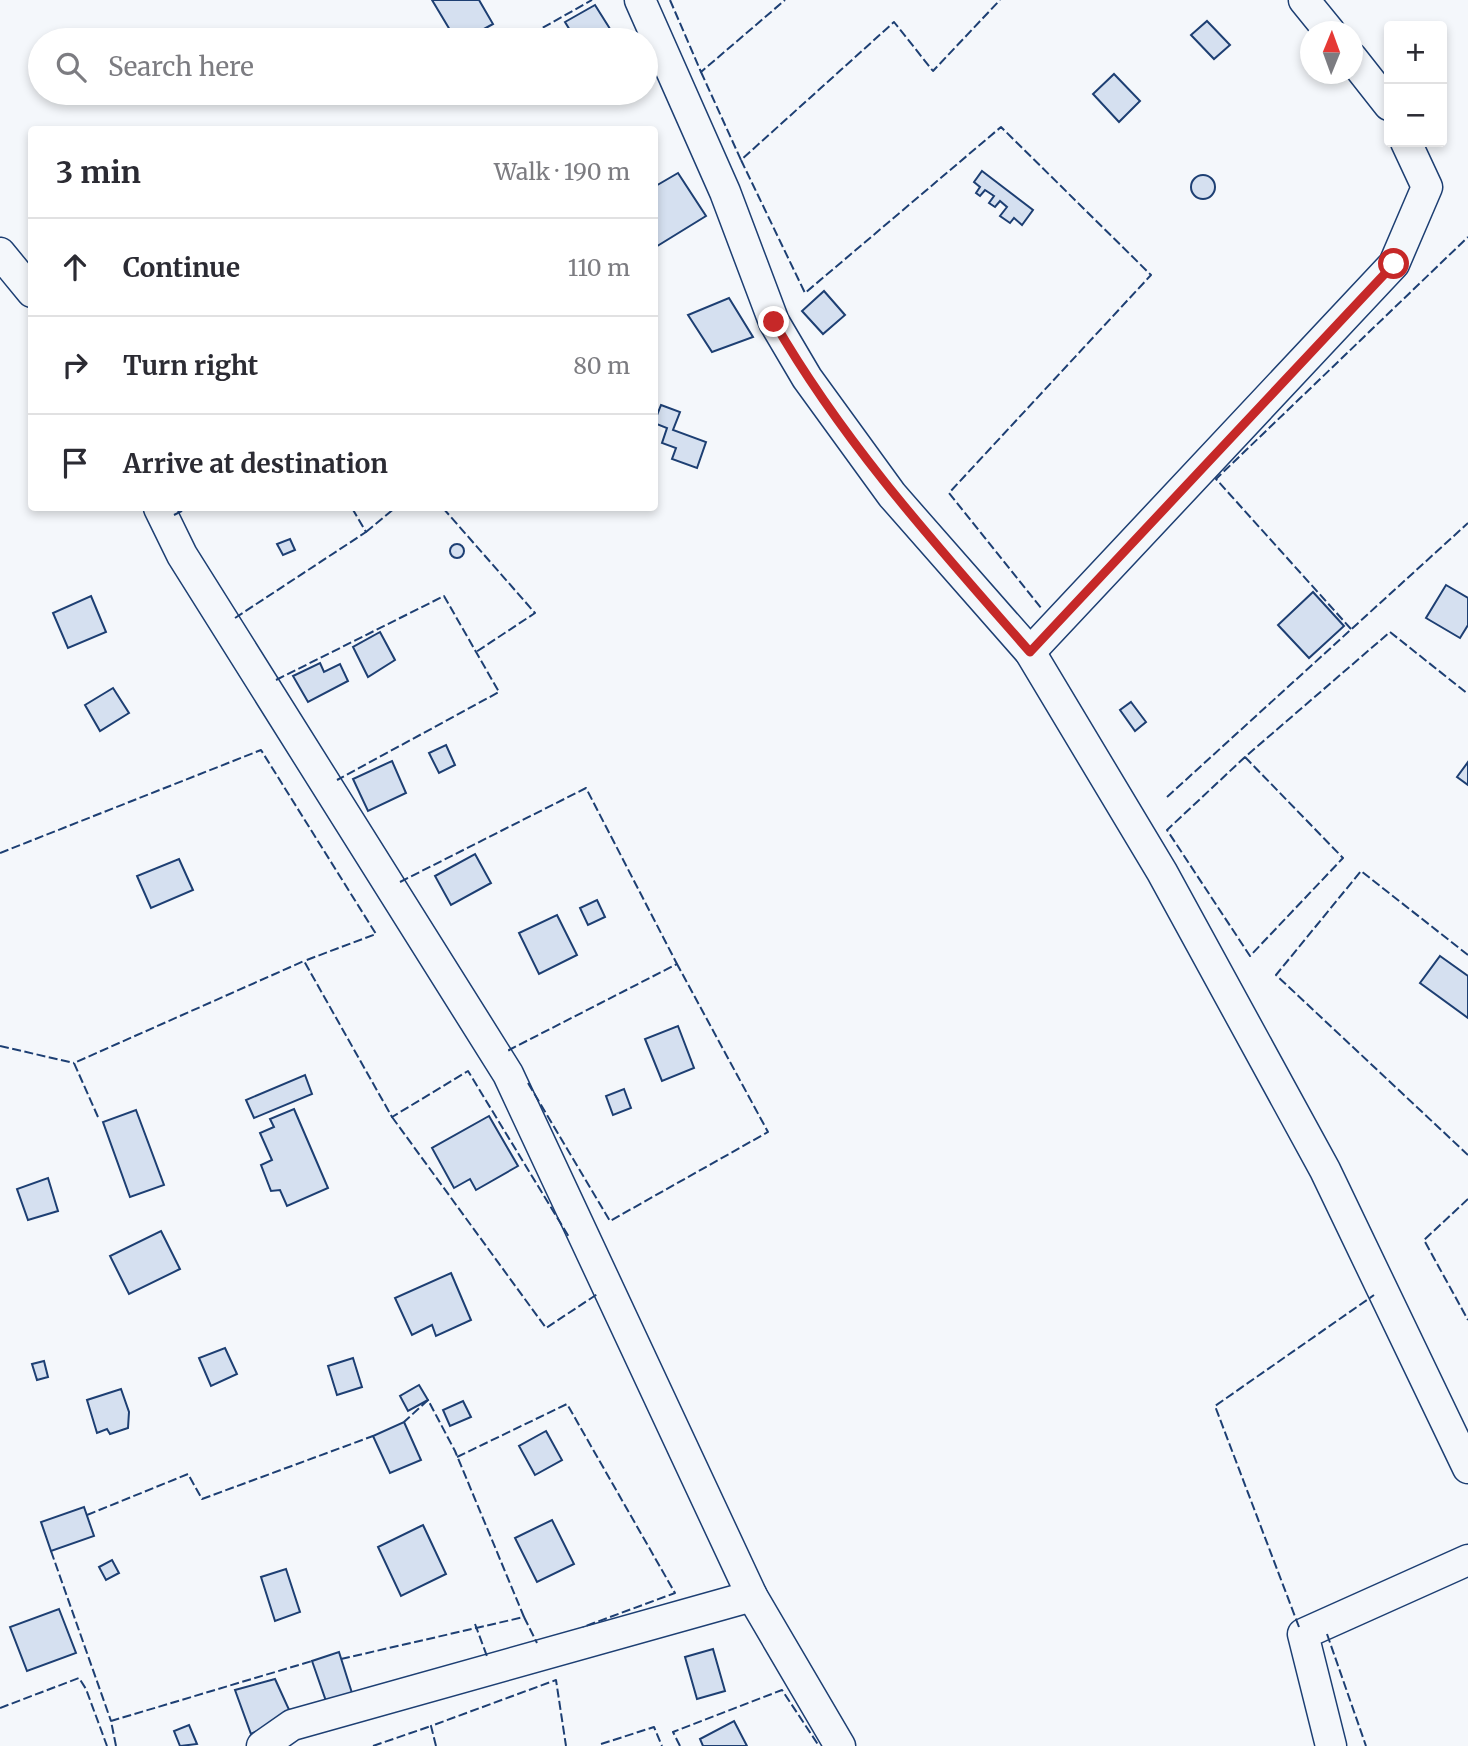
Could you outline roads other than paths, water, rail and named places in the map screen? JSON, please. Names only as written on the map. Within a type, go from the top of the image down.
[{"type":"street","points":[[640,0],[652,28]]},
{"type":"street","points":[[1304,0],[1321,21]]},
{"type":"street","points":[[658,41],[725,192],[774,322],[807,378],[892,495],[1030,652],[1162,873],[1325,1170],[1468,1468]]},
{"type":"street","points":[[1363,71],[1384,98]]},
{"type":"street","points":[[1030,652],[1394,264],[1427,187],[1408,147]]},
{"type":"street","points":[[0,253],[28,287]]},
{"type":"street","points":[[161,511],[183,555],[509,1074],[752,1595],[840,1746]]},
{"type":"street","points":[[1331,1746],[1303,1634],[1468,1560]]},
{"type":"street","points":[[262,1746],[292,1725],[752,1595]]}]
